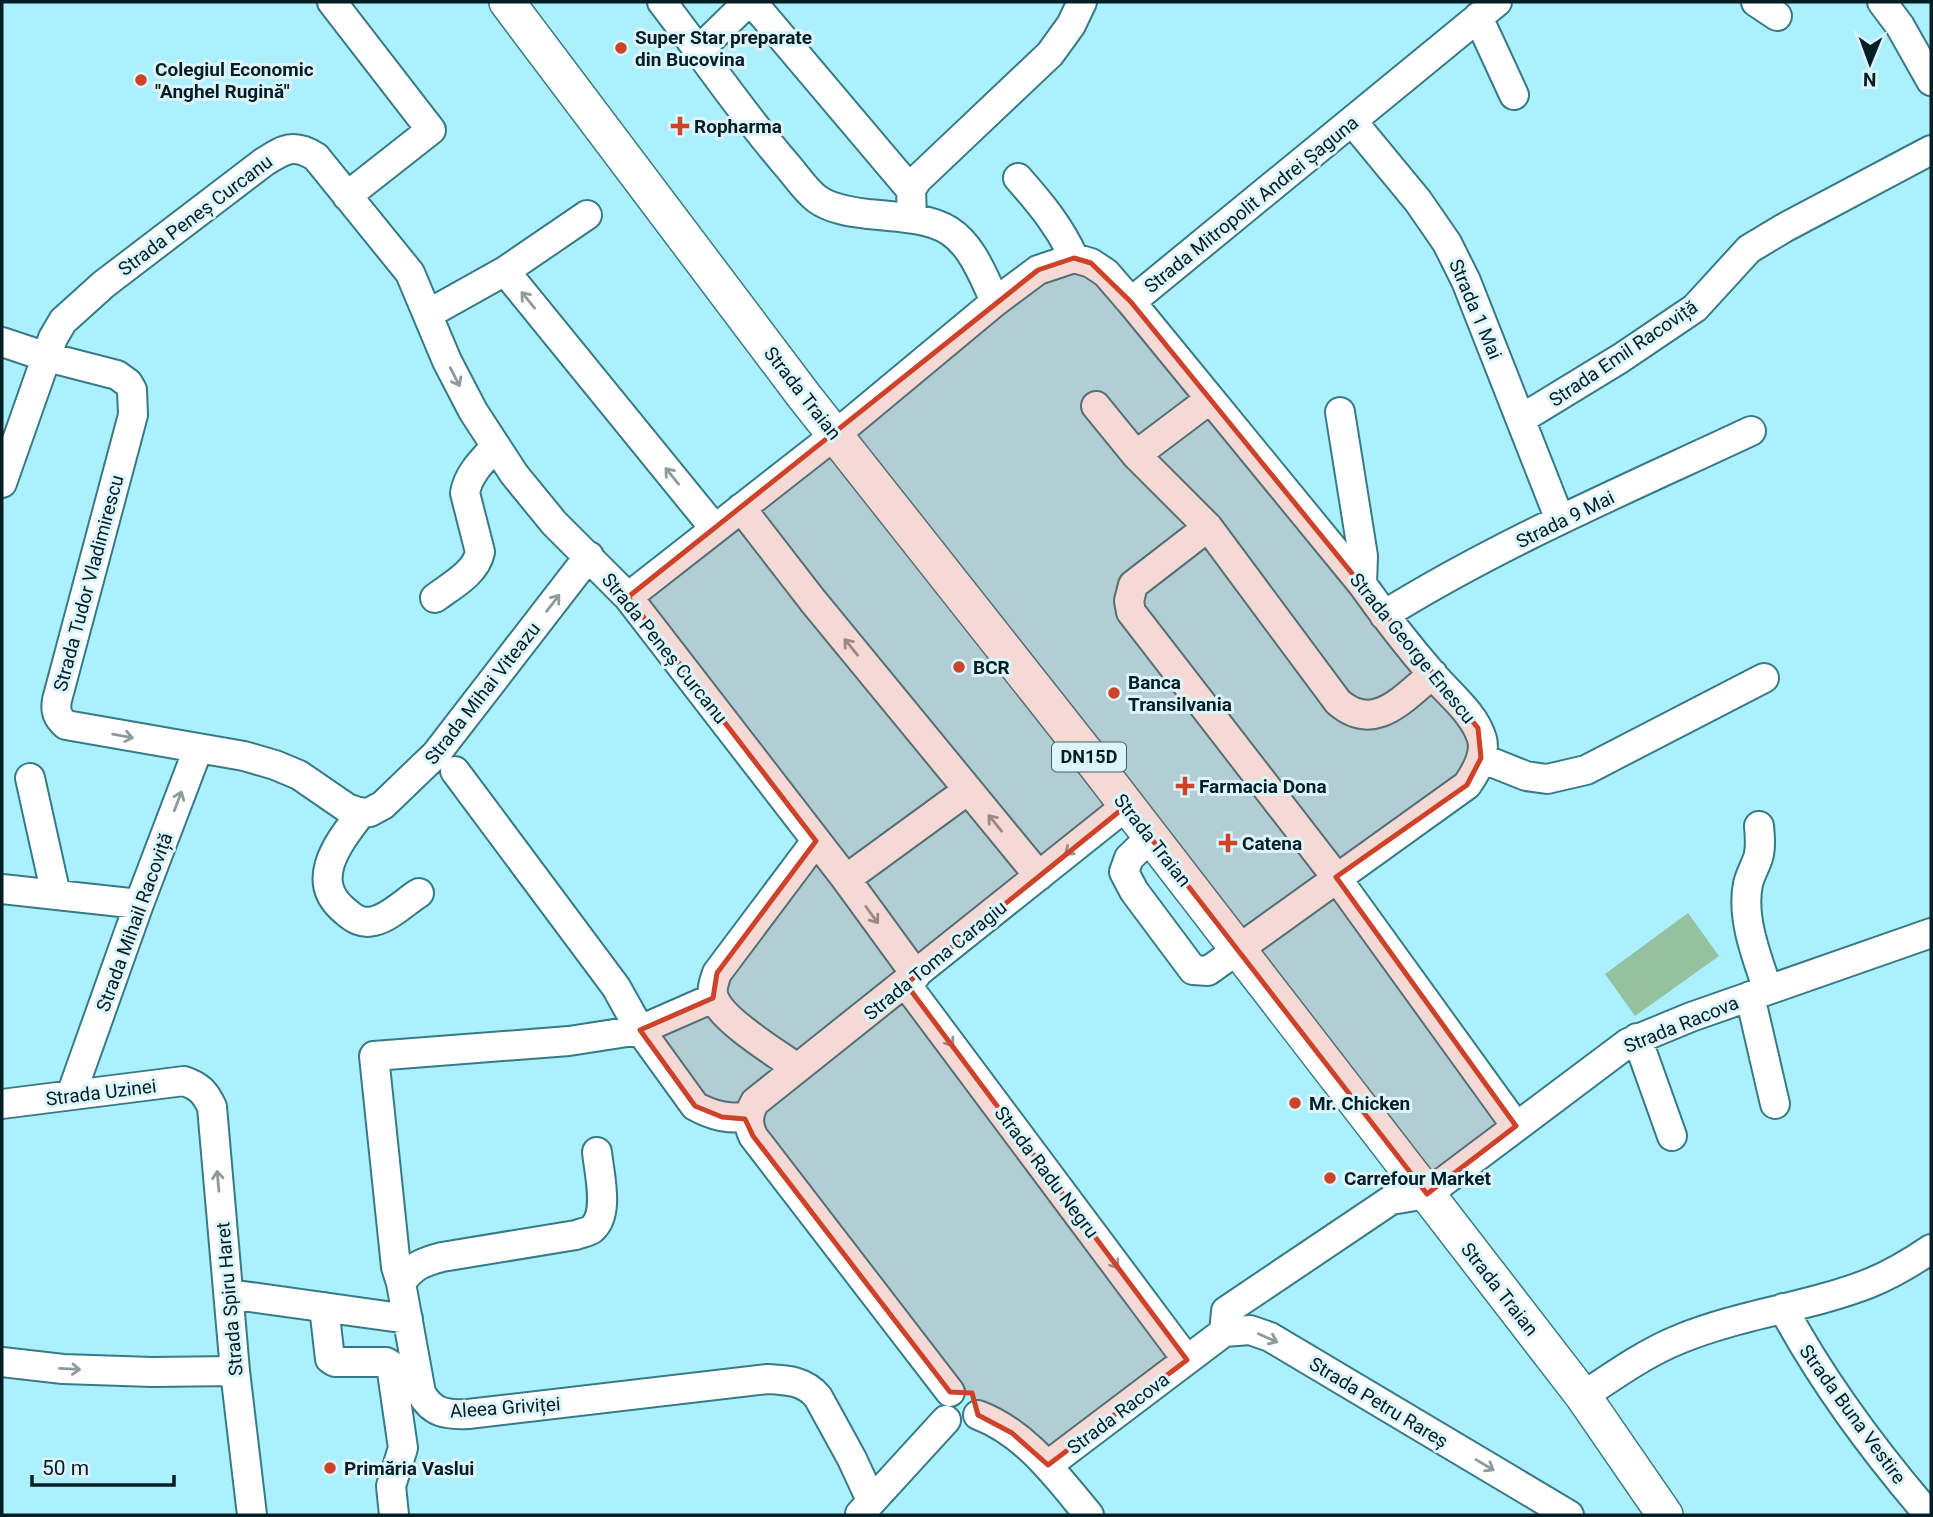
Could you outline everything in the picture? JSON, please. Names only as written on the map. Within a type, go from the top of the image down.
[{"type":"main road","name":"Strada Traian","points":[[508,2],[835,435],[1151,837],[1583,1396],[1665,1515]]},
{"type":"street","points":[[332,2],[431,130],[347,195]]},
{"type":"street","points":[[662,2],[772,148],[815,198],[846,211],[932,221],[950,229],[976,260],[995,302]]},
{"type":"street","points":[[699,50],[750,2],[911,190]]},
{"type":"street","points":[[912,218],[911,190],[917,180],[1050,54],[1071,25],[1082,2]]},
{"type":"street","points":[[1882,2],[1900,26],[1931,81]]},
{"type":"street","points":[[1487,10],[1514,95]]},
{"type":"street","name":"Strada Mitropolit Andrei Șaguna","points":[[1074,258],[1091,262],[1106,272],[1131,302],[1487,10]]},
{"type":"street","name":"Strada 1 Mai","points":[[1352,121],[1418,201],[1447,243],[1466,281],[1560,520]]},
{"type":"street","name":"Strada Peneș Curcanu","points":[[2,484],[52,338],[63,321],[104,284],[181,223],[281,151],[293,148],[305,150],[316,157],[410,273],[473,411],[514,474],[554,523],[628,597],[846,879],[911,979]]},
{"type":"street","name":"Strada Emil Racoviță","points":[[1521,419],[1621,358],[1695,308],[1749,249],[1931,150]]},
{"type":"street","points":[[628,597],[835,435],[995,302],[1038,270],[1074,258],[1065,236],[1050,214],[1018,178]]},
{"type":"street","points":[[428,314],[505,271],[587,215]]},
{"type":"street","points":[[505,271],[715,529]]},
{"type":"street","name":"Strada George Enescu","points":[[1131,302],[1478,728],[1483,742],[1481,758]]},
{"type":"street","points":[[2,342],[47,357]]},
{"type":"street","name":"Strada Tudor Vladimirescu","points":[[47,357],[117,375],[128,383],[134,403],[55,708],[59,718],[66,725],[244,756],[275,765],[299,775],[347,808],[361,813]]},
{"type":"street","points":[[1136,455],[1209,400]]},
{"type":"street","points":[[1096,406],[1136,455],[1208,527],[1338,702],[1349,711],[1372,716],[1386,711],[1433,674]]},
{"type":"street","points":[[1340,412],[1363,556],[1362,584]]},
{"type":"street","name":"Strada 9 Mai","points":[[1384,615],[1425,590],[1560,520],[1751,431]]},
{"type":"street","points":[[435,598],[469,572],[479,558],[480,552],[465,494],[466,485],[479,464],[496,446]]},
{"type":"street","points":[[741,508],[1039,876]]},
{"type":"street","points":[[1208,527],[1133,585],[1129,601],[1131,612],[1336,877],[1516,1126]]},
{"type":"street","name":"Strada Mihai Viteazu","points":[[361,813],[370,813],[383,806],[436,754],[589,556]]},
{"type":"street","points":[[1151,837],[1129,858],[1124,872],[1134,891],[1193,970],[1208,971],[1467,785],[1481,758],[1526,776],[1547,779],[1586,770],[1764,678]]},
{"type":"street","name":"Strada Mihail Racoviță","points":[[71,1095],[198,749]]},
{"type":"street","points":[[455,771],[616,987],[639,1030],[695,1106],[722,1117],[748,1117],[752,1136],[950,1392]]},
{"type":"street","points":[[30,778],[56,895]]},
{"type":"street","points":[[846,879],[968,790]]},
{"type":"street","name":"Strada Toma Caragiu","points":[[748,1117],[755,1102],[1126,806]]},
{"type":"street","points":[[361,813],[331,858],[328,880],[333,899],[362,923],[376,921],[419,892]]},
{"type":"street","points":[[1759,826],[1759,857],[1748,884],[1748,918],[1775,1104]]},
{"type":"street","points":[[797,1068],[731,1020],[713,998],[712,987],[717,973],[816,841]]},
{"type":"street","points":[[2,889],[139,904]]},
{"type":"street","name":"Strada Racova","points":[[1427,1194],[1608,1056],[1637,1038],[1931,933]]},
{"type":"street","name":"Strada Radu Negru","points":[[911,979],[1187,1360]]},
{"type":"street","points":[[639,1030],[713,998]]},
{"type":"street","name":"Aleea Griviței","points":[[639,1030],[569,1041],[374,1056],[395,1255],[421,1393],[426,1403],[448,1415],[768,1379],[802,1384],[811,1389],[839,1435],[865,1508]]},
{"type":"street","points":[[1637,1038],[1672,1136]]},
{"type":"street","name":"Strada Uzinei","points":[[2,1104],[184,1081],[199,1086]]},
{"type":"street","name":"Strada Spiru Haret","points":[[199,1086],[212,1107],[252,1515]]},
{"type":"street","points":[[401,1283],[410,1270],[421,1263],[442,1257],[576,1235],[591,1230],[603,1210],[597,1152]]},
{"type":"street","points":[[1187,1360],[1224,1332],[1226,1311],[1391,1200],[1427,1194]]},
{"type":"street","points":[[1583,1396],[1627,1367],[1678,1339],[1725,1323],[1871,1283],[1931,1249]]},
{"type":"street","points":[[229,1294],[408,1319]]},
{"type":"street","points":[[324,1307],[330,1359],[335,1362],[386,1362],[391,1365],[403,1448],[391,1486],[394,1515]]},
{"type":"street","name":"Strada Buna Vestire","points":[[1783,1308],[1815,1363],[1872,1447],[1929,1515]]},
{"type":"street","name":"Strada Petru Rareș","points":[[1224,1332],[1234,1329],[1250,1330],[1270,1337],[1569,1515]]},
{"type":"street","name":"Strada Racova","points":[[1048,1465],[1187,1360]]},
{"type":"street","points":[[2,1363],[152,1373],[236,1371]]},
{"type":"street","points":[[961,1389],[972,1393],[979,1403],[978,1415],[963,1427],[957,1427],[946,1420],[941,1408],[942,1402],[950,1392],[961,1389]]},
{"type":"street","name":"Strada Racova","points":[[978,1415],[995,1421],[1012,1433],[1048,1465],[1089,1515]]},
{"type":"street","points":[[865,1508],[946,1420]]},
{"type":"highlighted area","points":[[1074,258],[1091,263],[1131,302],[1478,728],[1481,758],[1467,785],[1336,877],[1516,1126],[1427,1194],[1126,806],[906,984],[1187,1360],[1048,1465],[1012,1433],[978,1415],[972,1393],[950,1392],[753,1136],[745,1119],[722,1117],[695,1106],[640,1030],[713,998],[717,973],[816,841],[628,597],[1038,270]]},
{"type":"green space","points":[[1688,913],[1719,956],[1635,1016],[1605,974]]},
{"type":"place","name":"Super Star preparate din Bucovina","points":[[621,48]]},
{"type":"place","name":"Colegiul Economic \"Anghel Rugină\"","points":[[141,80]]},
{"type":"place","name":"Ropharma","points":[[680,126]]},
{"type":"place","name":"BCR","points":[[959,667]]},
{"type":"place","name":"Banca Transilvania","points":[[1114,693]]},
{"type":"place","name":"Farmacia Dona","points":[[1185,786]]},
{"type":"place","name":"Catena","points":[[1228,843]]},
{"type":"place","name":"Mr. Chicken","points":[[1295,1103]]},
{"type":"place","name":"Carrefour Market","points":[[1330,1178]]},
{"type":"place","name":"Primăria Vaslui","points":[[330,1468]]}]
